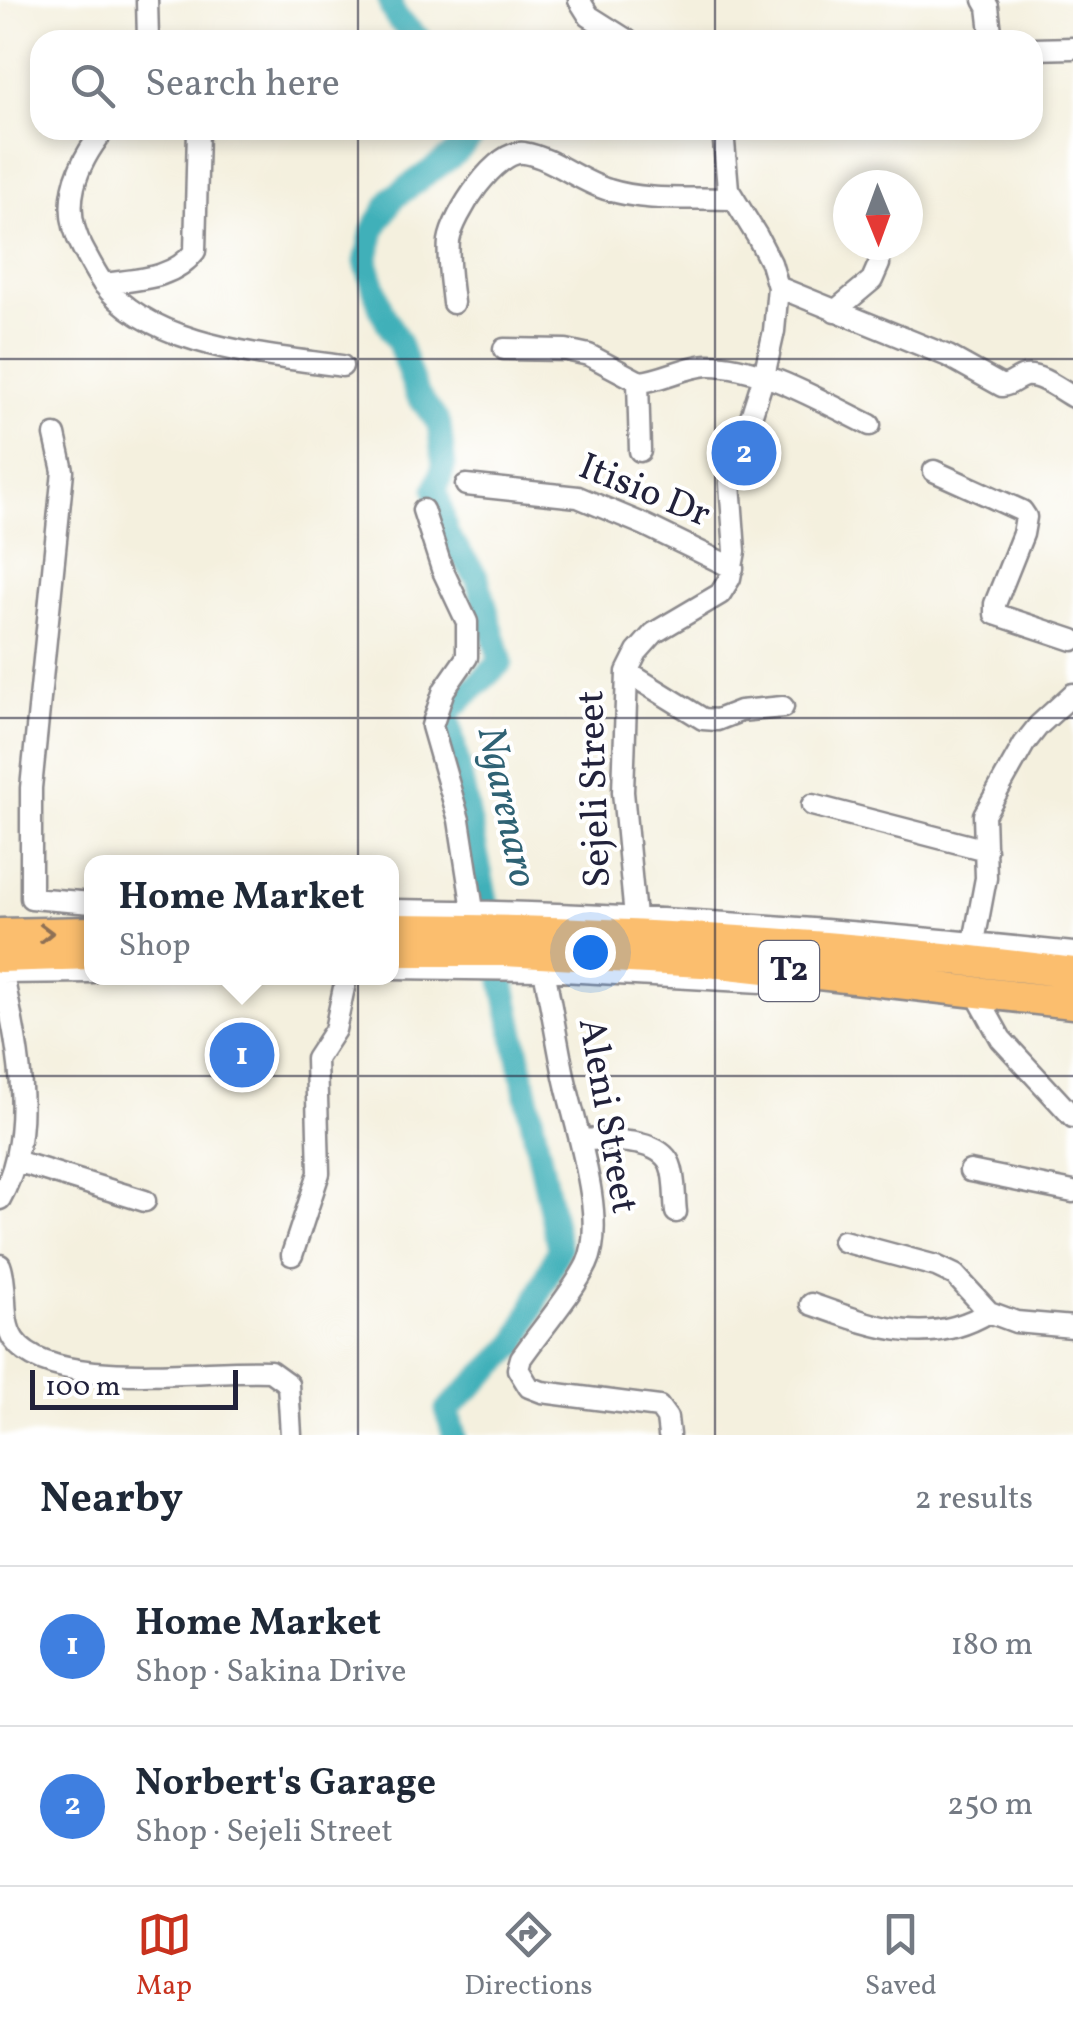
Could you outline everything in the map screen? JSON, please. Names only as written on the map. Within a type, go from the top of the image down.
[{"type":"highway","name":"T2","points":[[399,929],[1073,1002]]},
{"type":"highway","points":[[0,934],[84,932]]},
{"type":"highway","name":"T2","points":[[399,949],[469,934]]},
{"type":"highway","name":"T2","points":[[504,940],[976,960],[1073,973]]},
{"type":"highway","points":[[1,966],[84,955]]},
{"type":"street","points":[[147,0],[148,30]]},
{"type":"street","points":[[579,0],[590,16],[612,30]]},
{"type":"street","points":[[984,0],[991,30]]},
{"type":"street","points":[[1043,47],[1070,41]]},
{"type":"street","points":[[96,140],[82,158],[70,211],[76,236],[103,284],[138,315],[168,330],[205,342],[342,366]]},
{"type":"street","points":[[103,284],[155,277],[182,267],[194,251],[198,140]]},
{"type":"street","points":[[723,140],[732,199],[757,236],[778,287],[764,376],[731,475],[734,568]]},
{"type":"street","points":[[453,303],[449,244],[454,225],[484,179],[501,158],[510,154],[526,153],[606,190],[632,196],[732,199]]},
{"type":"street","points":[[834,311],[868,284],[879,264]]},
{"type":"street","points":[[778,287],[948,356],[1002,386],[1010,386],[1022,376],[1033,376],[1073,397]]},
{"type":"street","points":[[504,350],[566,350],[589,355],[638,382],[711,365],[764,376],[870,425]]},
{"type":"street","points":[[638,382],[640,450]]},
{"type":"street","points":[[55,435],[63,471],[32,788],[30,898],[84,902]]},
{"type":"street","points":[[934,471],[1022,511],[1026,517],[995,604],[996,614],[1073,640]]},
{"type":"street","name":"Itisio Dr","points":[[466,484],[578,497],[734,568]]},
{"type":"street","points":[[423,510],[442,569],[467,622],[468,657],[444,690],[432,726],[459,820],[469,934]]},
{"type":"street","name":"Sejeli Street","points":[[635,917],[622,792],[627,672],[654,633],[720,594],[734,568]]},
{"type":"street","points":[[627,672],[703,719],[782,708]]},
{"type":"street","points":[[974,942],[986,878],[984,818],[1015,758],[1038,725],[1073,694]]},
{"type":"street","points":[[812,805],[986,850]]},
{"type":"street","points":[[399,912],[469,934],[544,970],[802,984],[1073,1014]]},
{"type":"street","points":[[399,965],[469,934],[539,912],[894,934],[1073,953]]},
{"type":"street","points":[[0,1199],[16,1161],[21,1096],[1,966],[84,971]]},
{"type":"street","name":"Aleni Street","points":[[544,970],[581,1139],[594,1220],[587,1264],[520,1358],[518,1369],[530,1387],[542,1392],[658,1407],[667,1418],[668,1435]]},
{"type":"street","points":[[292,1255],[319,1172],[316,1059],[335,1030],[345,985]]},
{"type":"street","points":[[981,1003],[1002,1038],[1073,1117]]},
{"type":"street","points":[[581,1139],[630,1143],[664,1156],[672,1169],[676,1212]]},
{"type":"street","points":[[16,1161],[145,1202]]},
{"type":"street","points":[[970,1171],[1073,1192]]},
{"type":"street","points":[[843,1241],[922,1261],[955,1276],[989,1312],[1016,1322],[1073,1327]]},
{"type":"street","points":[[0,1265],[9,1332],[27,1353],[98,1373],[270,1371],[288,1384],[291,1435]]},
{"type":"street","points":[[811,1304],[882,1327],[922,1332],[964,1327],[989,1312]]},
{"type":"waterway","name":"Ngarenaro","points":[[390,0],[408,30]]},
{"type":"waterway","name":"Ngarenaro","points":[[454,1435],[447,1410],[517,1343],[559,1249],[447,713],[501,662],[477,578],[447,535],[436,490],[444,465],[439,424],[416,392],[399,343],[382,312],[366,262],[373,230],[393,198],[468,140]]},
{"type":"place","name":"Norbert's Garage","points":[[744,453]]},
{"type":"place","name":"Home Market","points":[[242,1055]]}]
